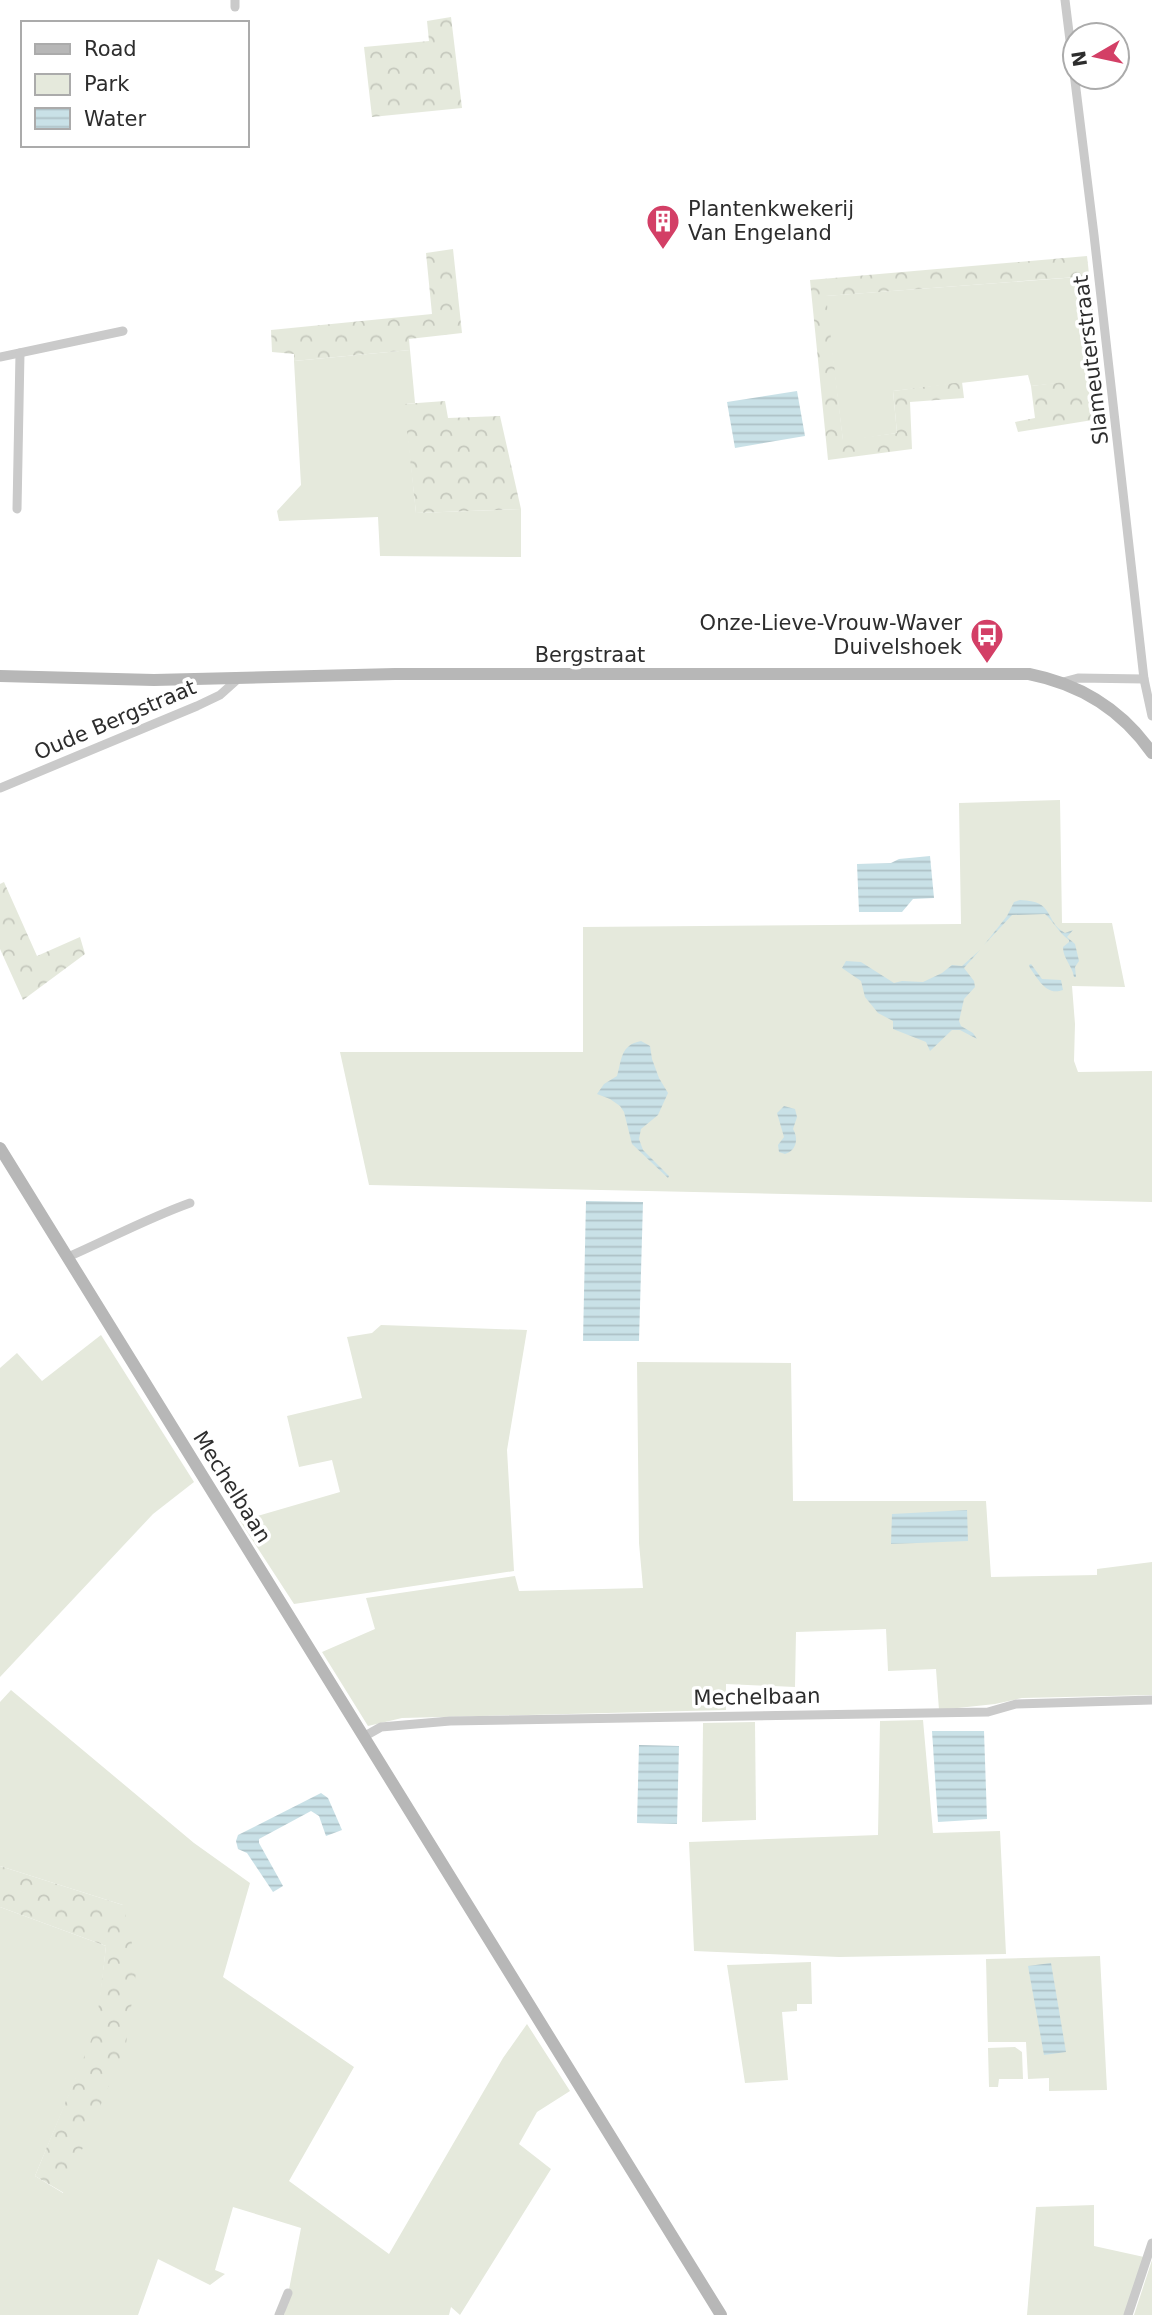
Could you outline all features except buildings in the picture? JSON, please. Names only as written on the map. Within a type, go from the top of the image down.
[{"type":"street","name":"Slameuterstraat","points":[[1065,0],[1148,661],[1143,679],[1152,716]]},
{"type":"street","points":[[0,357],[123,331]]},
{"type":"street","points":[[17,509],[20,353]]},
{"type":"street","name":"Bergstraat","points":[[0,676],[154,680],[396,674],[1029,674],[1063,682],[1091,696],[1120,716],[1152,753]]},
{"type":"street","name":"Oude Bergstraat","points":[[0,788],[197,706],[220,695],[239,678]]},
{"type":"street","points":[[1063,682],[1078,678],[1143,679]]},
{"type":"street","name":"Mechelbaan","points":[[0,1148],[721,2315]]},
{"type":"street","points":[[68,1257],[145,1223],[156,1215],[190,1203]]},
{"type":"street","name":"Mechelbaan","points":[[365,1736],[382,1727],[450,1721],[988,1712],[1016,1704],[1152,1700]]},
{"type":"street","points":[[1128,2315],[1152,2243]]},
{"type":"street","points":[[279,2315],[288,2293]]},
{"type":"green space","points":[[451,17],[462,108],[372,117],[364,47],[429,41],[427,21]]},
{"type":"green space","points":[[453,249],[462,333],[409,339],[410,350],[294,361],[294,354],[272,352],[271,330],[432,314],[426,253]]},
{"type":"green space","points":[[1087,256],[1105,418],[1018,432],[1015,422],[1035,418],[1031,386],[1087,379],[1077,277],[826,296],[843,440],[897,433],[893,391],[962,382],[964,398],[910,402],[912,449],[828,460],[810,280]]},
{"type":"green space","points":[[1078,277],[1088,380],[1031,386],[1028,375],[893,391],[897,433],[843,441],[825,296]]},
{"type":"green space","points":[[410,350],[415,403],[405,404],[416,513],[521,509],[521,557],[380,556],[378,517],[279,521],[277,511],[301,485],[294,361]]},
{"type":"green space","points":[[445,401],[448,418],[500,416],[521,509],[416,513],[404,404]]},
{"type":"green space","points":[[1060,800],[1062,923],[1112,923],[1125,987],[1072,986],[1074,1061],[1078,1072],[1152,1071],[1152,1202],[369,1185],[340,1052],[583,1052],[583,927],[961,924],[959,803]]},
{"type":"green space","points":[[4,882],[37,956],[80,937],[85,954],[23,1000],[0,949],[0,884]]},
{"type":"green space","points":[[381,1325],[527,1330],[507,1450],[514,1571],[294,1604],[240,1521],[340,1492],[332,1460],[299,1467],[287,1416],[362,1398],[347,1337],[372,1333]]},
{"type":"green space","points":[[101,1335],[194,1482],[153,1514],[0,1677],[0,1368],[17,1353],[42,1381]]},
{"type":"green space","points":[[637,1362],[791,1363],[793,1501],[986,1501],[991,1577],[1097,1575],[1097,1569],[1152,1562],[1152,1695],[1022,1698],[939,1710],[936,1669],[888,1671],[886,1629],[796,1632],[795,1687],[726,1684],[726,1710],[402,1718],[368,1726],[322,1652],[375,1629],[366,1598],[515,1576],[519,1591],[643,1588],[639,1543]]},
{"type":"green space","points":[[11,1690],[194,1843],[250,1883],[223,1977],[354,2067],[289,2181],[389,2254],[503,2058],[527,2024],[570,2091],[537,2112],[519,2144],[551,2169],[460,2315],[451,2307],[449,2315],[284,2315],[301,2228],[233,2207],[215,2270],[225,2274],[210,2285],[158,2259],[138,2315],[0,2315],[0,1907],[106,1946],[97,2028],[35,2176],[63,2193],[123,1905],[0,1866],[0,1702]]},
{"type":"green space","points":[[923,1720],[933,1833],[1000,1831],[1006,1954],[839,1957],[694,1951],[689,1842],[878,1835],[880,1721]]},
{"type":"green space","points":[[755,1722],[756,1820],[702,1822],[703,1723]]},
{"type":"green space","points":[[0,1866],[123,1905],[137,1965],[126,2044],[64,2193],[35,2176],[96,2028],[106,1946],[0,1907]]},
{"type":"green space","points":[[1100,1956],[1107,2090],[1049,2091],[1049,2078],[1028,2079],[1026,2042],[988,2042],[986,1959]]},
{"type":"green space","points":[[811,1962],[812,2004],[797,2004],[797,2011],[782,2012],[788,2080],[745,2083],[727,1965]]},
{"type":"green space","points":[[1015,2047],[1022,2052],[1023,2079],[999,2079],[998,2087],[989,2087],[988,2048]]},
{"type":"green space","points":[[1094,2205],[1094,2246],[1144,2257],[1124,2315],[1027,2315],[1036,2207]]},
{"type":"green space","points":[[1152,2260],[1152,2315],[1134,2315]]},
{"type":"water","points":[[797,391],[805,436],[735,448],[727,402]]},
{"type":"water","points":[[930,856],[934,898],[913,899],[902,912],[859,912],[857,864],[891,863],[899,859]]},
{"type":"water","points":[[1031,901],[1044,907],[1058,928],[1065,933],[1073,930],[1067,937],[1075,944],[1079,961],[1075,967],[1076,977],[1063,951],[1069,940],[1045,914],[1012,915],[984,945],[1007,916],[1014,902]]},
{"type":"water","points":[[980,950],[964,968],[974,981],[975,987],[964,999],[959,1021],[961,1026],[973,1033],[977,1039],[960,1030],[952,1030],[930,1051],[926,1042],[893,1029],[893,1021],[878,1013],[865,997],[861,981],[842,968],[846,961],[861,962],[894,983],[923,982],[952,965],[962,966]]},
{"type":"water","points":[[1031,964],[1042,979],[1061,980],[1063,990],[1047,989],[1030,968]]},
{"type":"water","points":[[641,1041],[650,1046],[659,1078],[668,1093],[658,1115],[641,1129],[639,1139],[643,1150],[668,1178],[632,1144],[620,1106],[597,1094],[604,1084],[617,1076],[625,1050]]},
{"type":"water","points":[[784,1106],[795,1109],[797,1117],[793,1129],[795,1144],[792,1150],[785,1154],[779,1152],[778,1145],[784,1137],[777,1113]]},
{"type":"water","points":[[586,1201],[643,1202],[639,1341],[583,1341]]},
{"type":"water","points":[[967,1510],[968,1541],[891,1544],[892,1514]]},
{"type":"water","points":[[932,1731],[984,1731],[987,1819],[938,1822]]},
{"type":"water","points":[[639,1745],[679,1746],[677,1824],[637,1823]]},
{"type":"water","points":[[321,1793],[328,1798],[342,1830],[326,1836],[319,1816],[311,1811],[259,1839],[283,1886],[273,1892],[247,1853],[238,1849],[238,1835]]},
{"type":"water","points":[[1051,1963],[1066,2052],[1044,2055],[1028,1966]]},
{"type":"place","name":"Plantenkwekerij Van Engeland","points":[[663,251]]},
{"type":"place","name":"Onze-Lieve-Vrouw-Waver Duivelshoek","points":[[987,665]]}]
